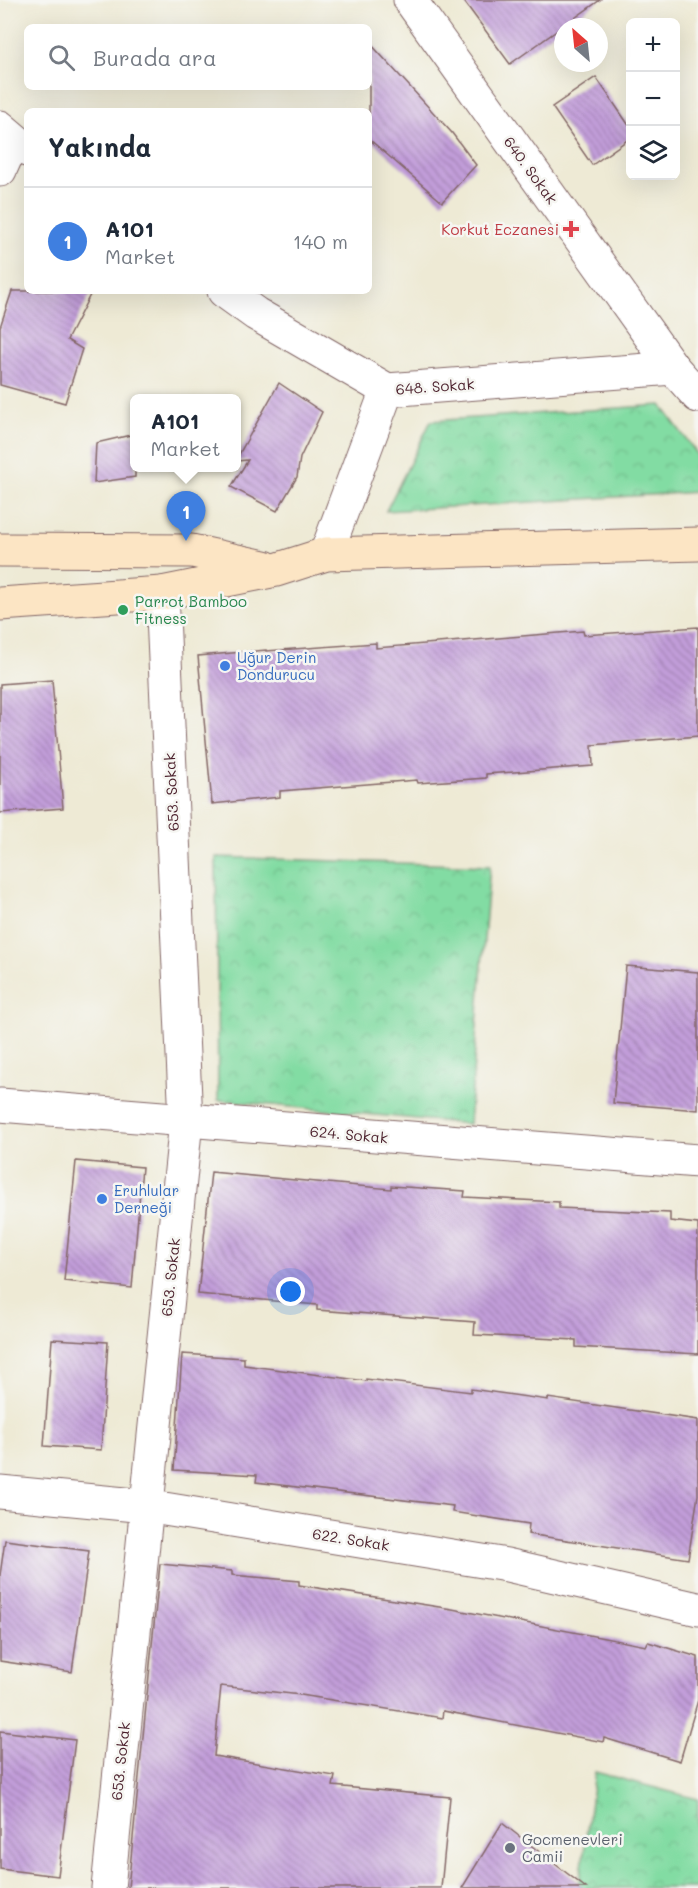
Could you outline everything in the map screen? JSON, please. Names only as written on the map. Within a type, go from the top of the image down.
[{"type":"main road","points":[[0,604],[162,593],[276,570],[326,554],[698,544]]},
{"type":"main road","points":[[0,550],[192,551],[276,570]]},
{"type":"street","name":"640. Sokak","points":[[410,0],[673,368],[698,396]]},
{"type":"street","name":"648. Sokak","points":[[228,294],[256,314],[387,390],[673,368]]},
{"type":"street","points":[[326,554],[387,390]]},
{"type":"street","name":"653. Sokak","points":[[108,1888],[186,1121],[162,593]]},
{"type":"street","name":"624. Sokak","points":[[0,1105],[698,1161]]},
{"type":"street","name":"622. Sokak","points":[[0,1492],[146,1506],[507,1565],[698,1609]]},
{"type":"green space","points":[[661,405],[698,455],[698,492],[386,511],[431,421]]},
{"type":"green space","points":[[216,857],[490,866],[469,1124],[218,1100]]},
{"type":"green space","points":[[595,1772],[698,1799],[698,1888],[579,1888]]},
{"type":"building","points":[[463,0],[600,0],[575,18],[554,18],[554,33],[510,64]]},
{"type":"building","points":[[372,45],[452,133],[476,165],[442,202],[372,142],[372,108],[369,108],[369,90],[372,90]]},
{"type":"building","points":[[596,77],[626,121],[626,141],[592,165],[552,107]]},
{"type":"building","points":[[12,291],[24,291],[24,294],[90,294],[67,340],[82,349],[65,403],[0,385],[0,327]]},
{"type":"building","points":[[279,383],[322,412],[300,458],[297,477],[277,511],[231,487],[248,460],[241,461],[241,451]]},
{"type":"building","points":[[130,435],[130,472],[135,472],[135,477],[94,483],[96,443]]},
{"type":"building","points":[[698,627],[698,736],[592,745],[593,766],[486,774],[486,778],[418,783],[417,780],[280,791],[280,797],[212,804],[198,656],[376,643],[376,648],[583,631],[584,635]]},
{"type":"building","points":[[52,680],[63,808],[0,813],[0,684]]},
{"type":"building","points":[[626,966],[698,972],[698,1110],[613,1103]]},
{"type":"building","points":[[76,1161],[142,1167],[132,1288],[64,1281]]},
{"type":"building","points":[[211,1172],[391,1189],[391,1186],[465,1191],[464,1197],[559,1202],[559,1208],[670,1213],[670,1221],[698,1224],[698,1354],[576,1347],[576,1340],[474,1335],[475,1322],[317,1310],[317,1305],[198,1294]]},
{"type":"building","points":[[52,1339],[108,1342],[101,1450],[44,1446]]},
{"type":"building","points":[[182,1354],[244,1358],[244,1365],[366,1381],[366,1379],[471,1392],[471,1389],[548,1400],[548,1398],[698,1420],[698,1495],[688,1559],[528,1534],[529,1524],[452,1512],[453,1506],[256,1482],[257,1475],[174,1470]]},
{"type":"building","points":[[5,1540],[89,1551],[72,1672],[0,1661],[0,1575]]},
{"type":"building","points":[[160,1564],[232,1571],[232,1575],[299,1581],[299,1585],[452,1609],[646,1646],[648,1642],[698,1657],[698,1700],[680,1761],[604,1738],[603,1742],[443,1711],[442,1718],[301,1695],[221,1686],[214,1756],[335,1776],[333,1786],[450,1797],[441,1888],[128,1888]]},
{"type":"building","points":[[0,1731],[75,1740],[58,1876],[0,1869]]},
{"type":"building","name":"Gocmenevleri Camii","points":[[502,1823],[586,1888],[462,1888]]},
{"type":"place","name":"Korkut Eczanesi","points":[[571,229]]},
{"type":"place","name":"A101","points":[[186,541]]},
{"type":"place","name":"Parrot Bamboo Fitness","points":[[123,610]]},
{"type":"place","name":"Uğur Derin Dondurucu","points":[[225,666]]},
{"type":"place","name":"Eruhlular Derneği","points":[[102,1199]]},
{"type":"place","name":"Gocmenevleri Camii","points":[[510,1848]]}]
